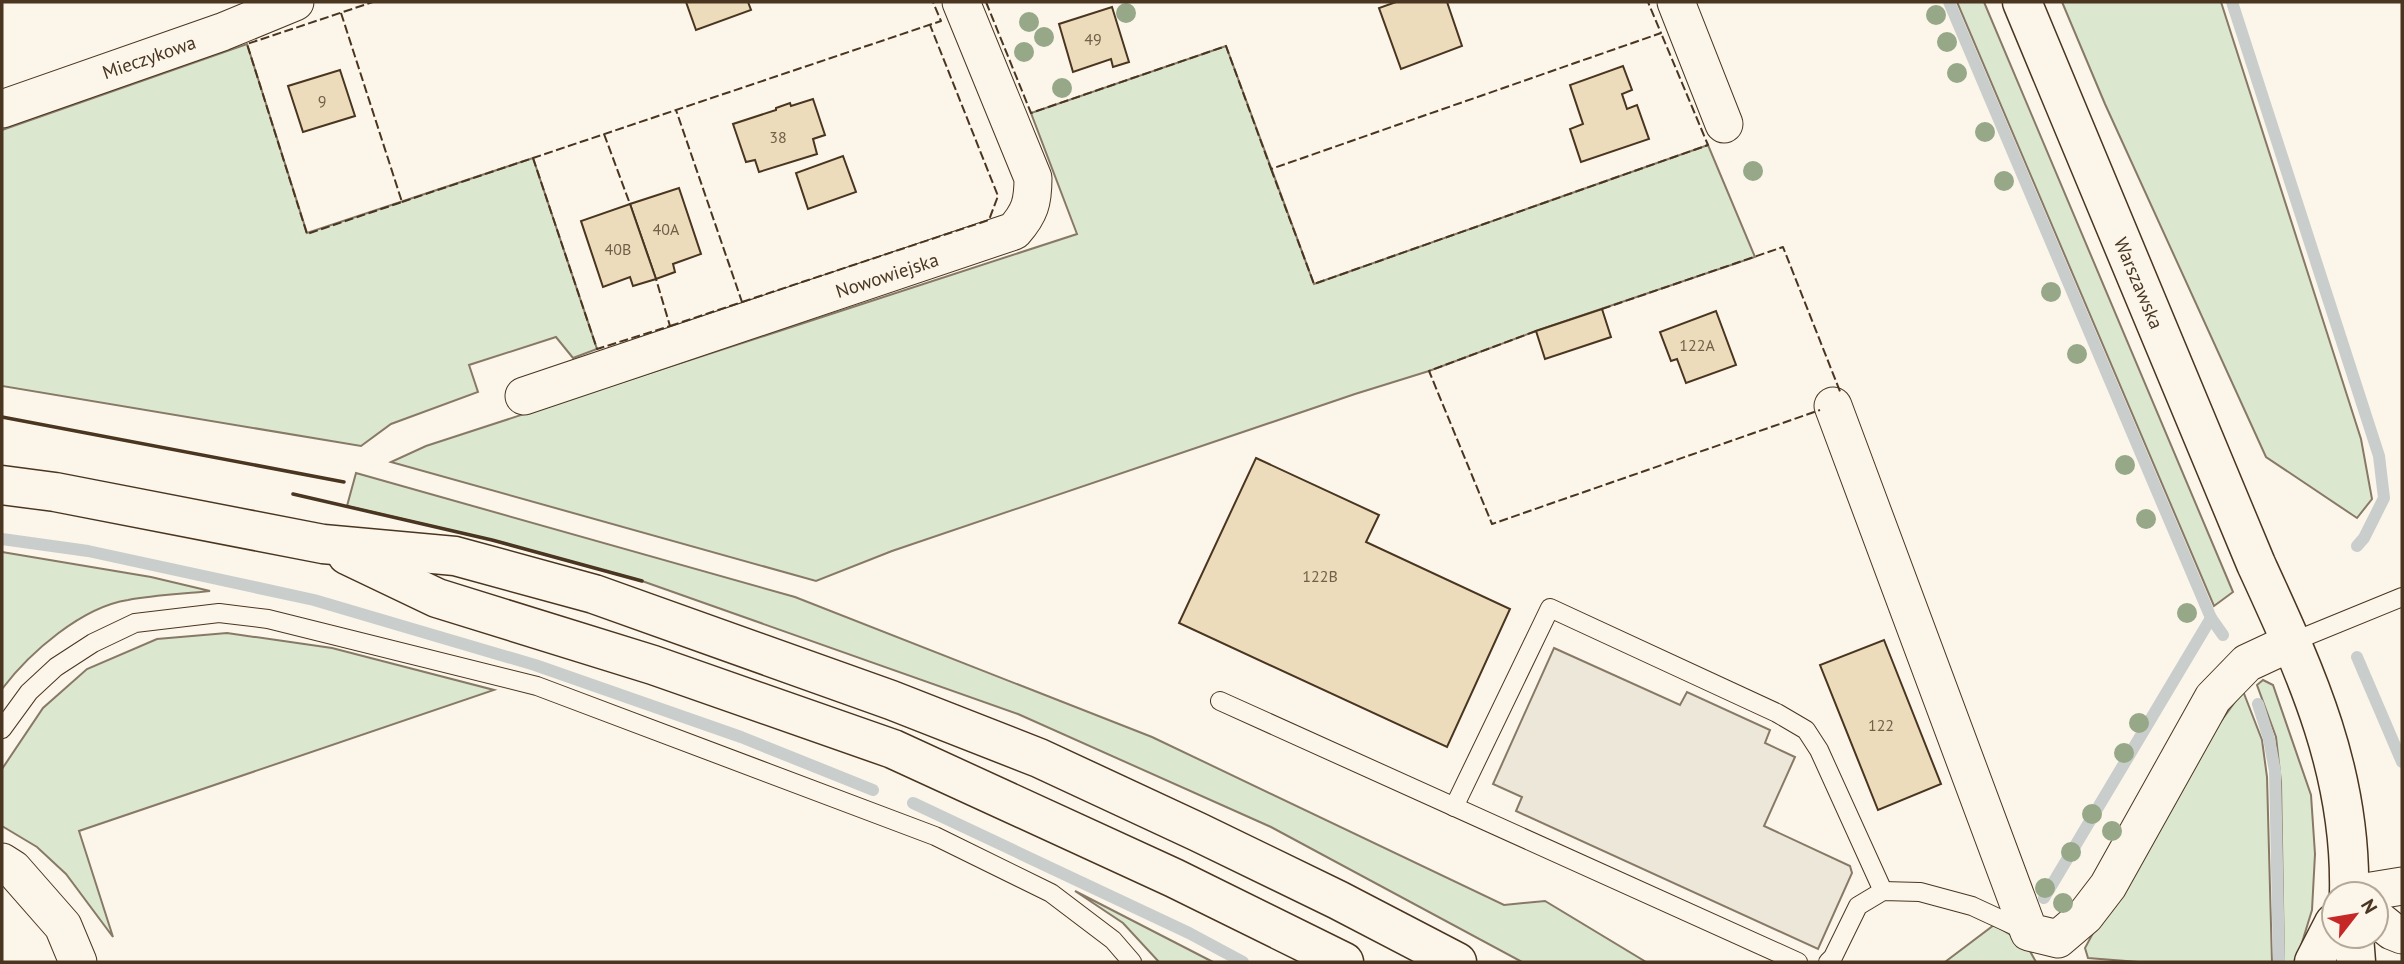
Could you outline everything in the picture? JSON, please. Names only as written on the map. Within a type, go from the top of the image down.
[{"type":"main road","name":"Warszawska","points":[[2022,2],[2256,564],[2319,708],[2335,762],[2350,857],[2351,880]]},
{"type":"main road","points":[[2,485],[55,492],[323,544],[455,556],[582,591],[891,700],[1039,758],[1338,900],[1457,962]]},
{"type":"main road","points":[[323,544],[437,598],[653,664],[892,749],[1174,878],[1345,962]]},
{"type":"street","name":"Mieczykowa","points":[[2,109],[222,32],[295,2]]},
{"type":"street","name":"Nowowiejska","points":[[524,396],[1014,231],[1026,218],[1033,198],[1033,178],[961,2]]},
{"type":"street","points":[[1676,2],[1724,124]]},
{"type":"street","points":[[1833,406],[2029,932],[2058,939],[2085,916],[2108,886],[2213,698],[2247,663],[2292,642]]},
{"type":"street","points":[[2,862],[13,869],[63,926],[78,962]]},
{"type":"street","points":[[2396,962],[2402,959]]},
{"type":"lane","points":[[2292,642],[2402,597]]},
{"type":"lane","points":[[1454,807],[1550,608],[1777,713],[1806,730],[1819,750],[1883,891]]},
{"type":"lane","points":[[2,729],[29,692],[56,667],[93,643],[135,623],[219,613],[268,619],[537,686],[935,836],[1051,893],[1113,940],[1132,962]]},
{"type":"lane","points":[[1220,701],[1798,962]]},
{"type":"lane","points":[[1828,962],[1858,906],[1883,891],[1920,892],[1972,906],[2029,932]]},
{"type":"green space","points":[[1957,2],[1984,2],[2233,592],[2214,606]]},
{"type":"green space","points":[[2062,2],[2221,2],[2361,439],[2372,499],[2357,518],[2266,457],[2105,104]]},
{"type":"green space","points":[[247,44],[307,233],[533,158],[597,349],[573,358],[556,337],[469,365],[478,392],[391,424],[361,446],[2,386],[2,130]]},
{"type":"green space","points":[[1226,46],[1314,284],[1708,145],[1755,257],[1536,331],[1429,371],[892,551],[816,581],[391,462],[426,446],[1077,234],[1031,113]]},
{"type":"green space","points":[[356,473],[795,597],[1152,737],[1504,905],[1545,901],[1646,962],[1522,962],[1271,827],[1018,714],[642,581],[492,540],[347,506]]},
{"type":"green space","points":[[2,552],[151,577],[210,591],[128,600],[93,612],[75,621],[42,646],[2,689]]},
{"type":"green space","points":[[227,633],[332,648],[494,690],[79,831],[113,937],[66,874],[37,847],[2,826],[2,769],[43,708],[87,669],[157,639]]},
{"type":"green space","points":[[2263,680],[2273,685],[2311,795],[2315,854],[2312,910],[2296,962],[2284,962],[2281,782],[2276,737],[2257,685]]},
{"type":"green space","points":[[2243,691],[2262,740],[2267,777],[2272,962],[2139,962],[2088,958],[2085,948],[2167,795]]},
{"type":"green space","points":[[1075,891],[1213,962],[1159,962],[1123,923]]},
{"type":"green space","points":[[1994,925],[2026,944],[2036,962],[1945,962]]},
{"type":"shaded area","points":[[1554,648],[1680,705],[1687,692],[1770,730],[1765,743],[1795,757],[1764,826],[1850,866],[1852,873],[1818,949],[1516,811],[1522,797],[1493,784]]},
{"type":"building","points":[[686,2],[748,2],[751,10],[696,30]]},
{"type":"building","points":[[1396,2],[1447,2],[1462,46],[1401,69],[1379,8]]},
{"type":"building","points":[[1112,7],[1129,62],[1113,67],[1111,59],[1073,72],[1059,24]]},
{"type":"building","points":[[1623,66],[1632,90],[1622,94],[1627,109],[1637,105],[1649,139],[1581,162],[1570,129],[1583,124],[1570,85]]},
{"type":"building","points":[[340,70],[355,116],[303,132],[288,86]]},
{"type":"building","points":[[813,99],[825,135],[813,139],[817,154],[759,172],[755,160],[746,162],[733,124],[790,103],[791,106]]},
{"type":"building","points":[[843,156],[856,192],[808,209],[796,173]]},
{"type":"building","points":[[679,188],[701,254],[673,264],[675,272],[656,279],[630,204]]},
{"type":"building","points":[[630,204],[656,279],[633,286],[630,277],[603,287],[581,221]]},
{"type":"building","points":[[1602,309],[1611,337],[1545,359],[1536,331]]},
{"type":"building","points":[[1716,311],[1736,365],[1686,383],[1677,359],[1671,361],[1660,332]]},
{"type":"building","points":[[1256,458],[1379,515],[1366,542],[1510,609],[1447,747],[1179,623]]},
{"type":"building","points":[[1884,640],[1941,784],[1878,810],[1820,665]]},
{"type":"waterway","points":[[1949,2],[2211,618],[2223,635]]},
{"type":"waterway","points":[[2232,2],[2379,456],[2384,498],[2364,538],[2357,546]]},
{"type":"waterway","points":[[2,539],[88,551],[314,600],[535,665],[741,737],[873,790]]},
{"type":"waterway","points":[[2044,898],[2211,618]]},
{"type":"waterway","points":[[2357,657],[2402,762]]},
{"type":"waterway","points":[[2258,704],[2275,771],[2279,962]]},
{"type":"waterway","points":[[913,803],[1189,933],[1243,962]]},
{"type":"fence","points":[[341,13],[402,202],[307,234],[247,44],[373,2]]},
{"type":"fence","points":[[402,202],[941,21],[933,2]]},
{"type":"fence","points":[[986,2],[1031,113],[1226,46],[1271,169],[1661,33],[1648,2]]},
{"type":"fence","points":[[742,302],[989,220],[998,196],[930,25]]},
{"type":"fence","points":[[1271,169],[1314,284],[1708,145],[1661,33]]},
{"type":"fence","points":[[670,326],[742,302],[676,110]]},
{"type":"fence","points":[[604,134],[630,204]]},
{"type":"fence","points":[[533,158],[597,349],[670,326],[656,279]]},
{"type":"fence","points":[[1602,309],[1783,247],[1841,394]]},
{"type":"fence","points":[[1536,331],[1429,371],[1492,524],[1820,410]]},
{"type":"wall","points":[[2,417],[344,482]]},
{"type":"wall","points":[[293,494],[492,540],[642,581]]}]
